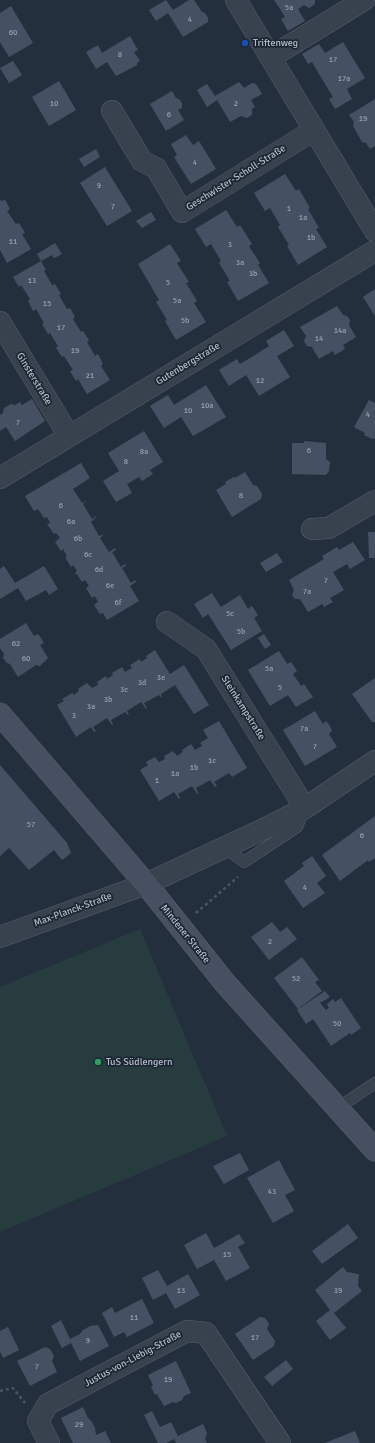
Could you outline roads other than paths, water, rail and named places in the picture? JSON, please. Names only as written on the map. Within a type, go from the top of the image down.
[{"type":"main road","name":"Mindener Straße","points":[[0,714],[146,884],[225,983],[375,1150]]},
{"type":"street","points":[[236,0],[375,231]]},
{"type":"street","points":[[271,57],[364,0]]},
{"type":"street","name":"Geschwister-Scholl-Straße","points":[[112,110],[142,161],[156,168],[182,212],[314,130]]},
{"type":"street","name":"Gutenbergstraße","points":[[0,478],[375,251]]},
{"type":"street","name":"Ginsterstraße","points":[[0,322],[69,436]]},
{"type":"street","points":[[312,528],[329,528],[375,500]]},
{"type":"street","name":"Steinkampstraße","points":[[167,622],[206,649],[305,808]]},
{"type":"street","points":[[146,884],[264,829],[305,808],[375,761]]},
{"type":"street","name":"Max-Planck-Straße","points":[[0,937],[146,884]]},
{"type":"street","name":"Justus-von-Liebig-Straße","points":[[49,1443],[38,1421],[48,1404],[187,1331],[206,1333],[280,1443]]},
{"type":"lane","points":[[224,847],[244,862],[297,827],[305,808]]},
{"type":"lane","points":[[338,1108],[375,1083]]},
{"type":"place","name":"Triftenweg","points":[[245,43]]},
{"type":"place","name":"TuS Südlengern","points":[[98,1062]]}]
